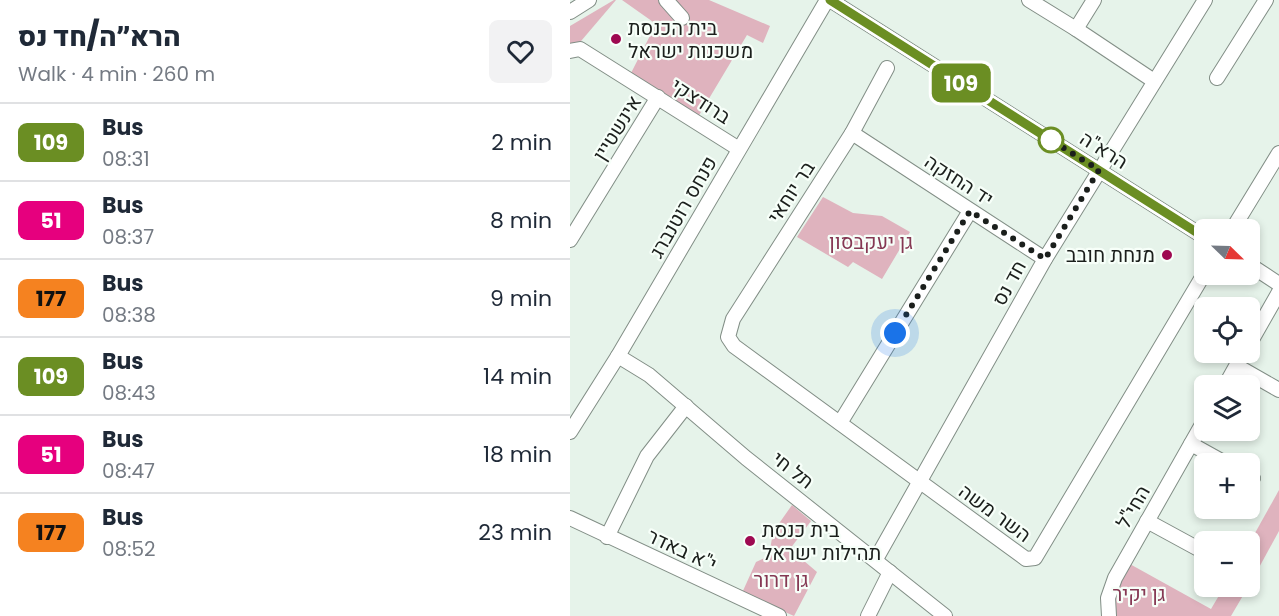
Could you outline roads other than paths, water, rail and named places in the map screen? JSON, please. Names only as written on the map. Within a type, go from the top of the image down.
[{"type":"street","points":[[570,12],[589,0]]},
{"type":"street","points":[[666,0],[682,18]]},
{"type":"street","name":"פנחס רוטנברג","points":[[570,432],[618,356],[828,0]]},
{"type":"street","name":"הרא\"ה","points":[[828,0],[1194,231]]},
{"type":"street","points":[[1029,0],[1154,81]]},
{"type":"street","points":[[1076,29],[1094,0]]},
{"type":"street","name":"חד נס","points":[[876,559],[1045,259],[1204,0]]},
{"type":"street","points":[[1217,78],[1266,0]]},
{"type":"street","name":"ברודצקי","points":[[575,50],[658,97],[739,149]]},
{"type":"street","name":"בר יוחאי","points":[[729,337],[733,319],[852,133],[887,68]]},
{"type":"street","name":"אינשטיין","points":[[571,238],[658,97]]},
{"type":"street","name":"יד החזקה","points":[[852,133],[1045,259]]},
{"type":"street","points":[[1239,219],[1279,153]]},
{"type":"street","points":[[840,423],[970,211]]},
{"type":"street","points":[[1260,272],[1279,284]]},
{"type":"street","name":"השר משה","points":[[729,337],[734,346],[1026,559],[1035,558],[1197,285]]},
{"type":"street","points":[[1260,326],[1279,292]]},
{"type":"street","name":"תל חי","points":[[618,356],[649,375],[746,458],[945,616]]},
{"type":"street","points":[[1231,375],[1238,363]]},
{"type":"street","points":[[1236,366],[1279,390]]},
{"type":"street","points":[[607,537],[647,456],[686,406]]},
{"type":"street","name":"החי\"ל","points":[[1109,616],[1108,597],[1115,578],[1194,439]]},
{"type":"street","points":[[1191,444],[1207,453]]},
{"type":"street","name":"י\"א באדר","points":[[570,518],[779,616]]},
{"type":"street","points":[[1147,521],[1194,547]]},
{"type":"street","points":[[868,616],[890,572]]},
{"type":"place","name":"בית הכנסת משכנות ישראל","points":[[616,39]]},
{"type":"place","name":"מנחת חובב","points":[[1167,255]]},
{"type":"place","name":"בית כנסת תהילות ישראל","points":[[750,541]]},
{"type":"park label","name":"גן יעקבסון","points":[[871,242]]},
{"type":"park label","name":"גן דרור","points":[[781,580]]},
{"type":"park label","name":"גן יקיר","points":[[1139,594]]}]
